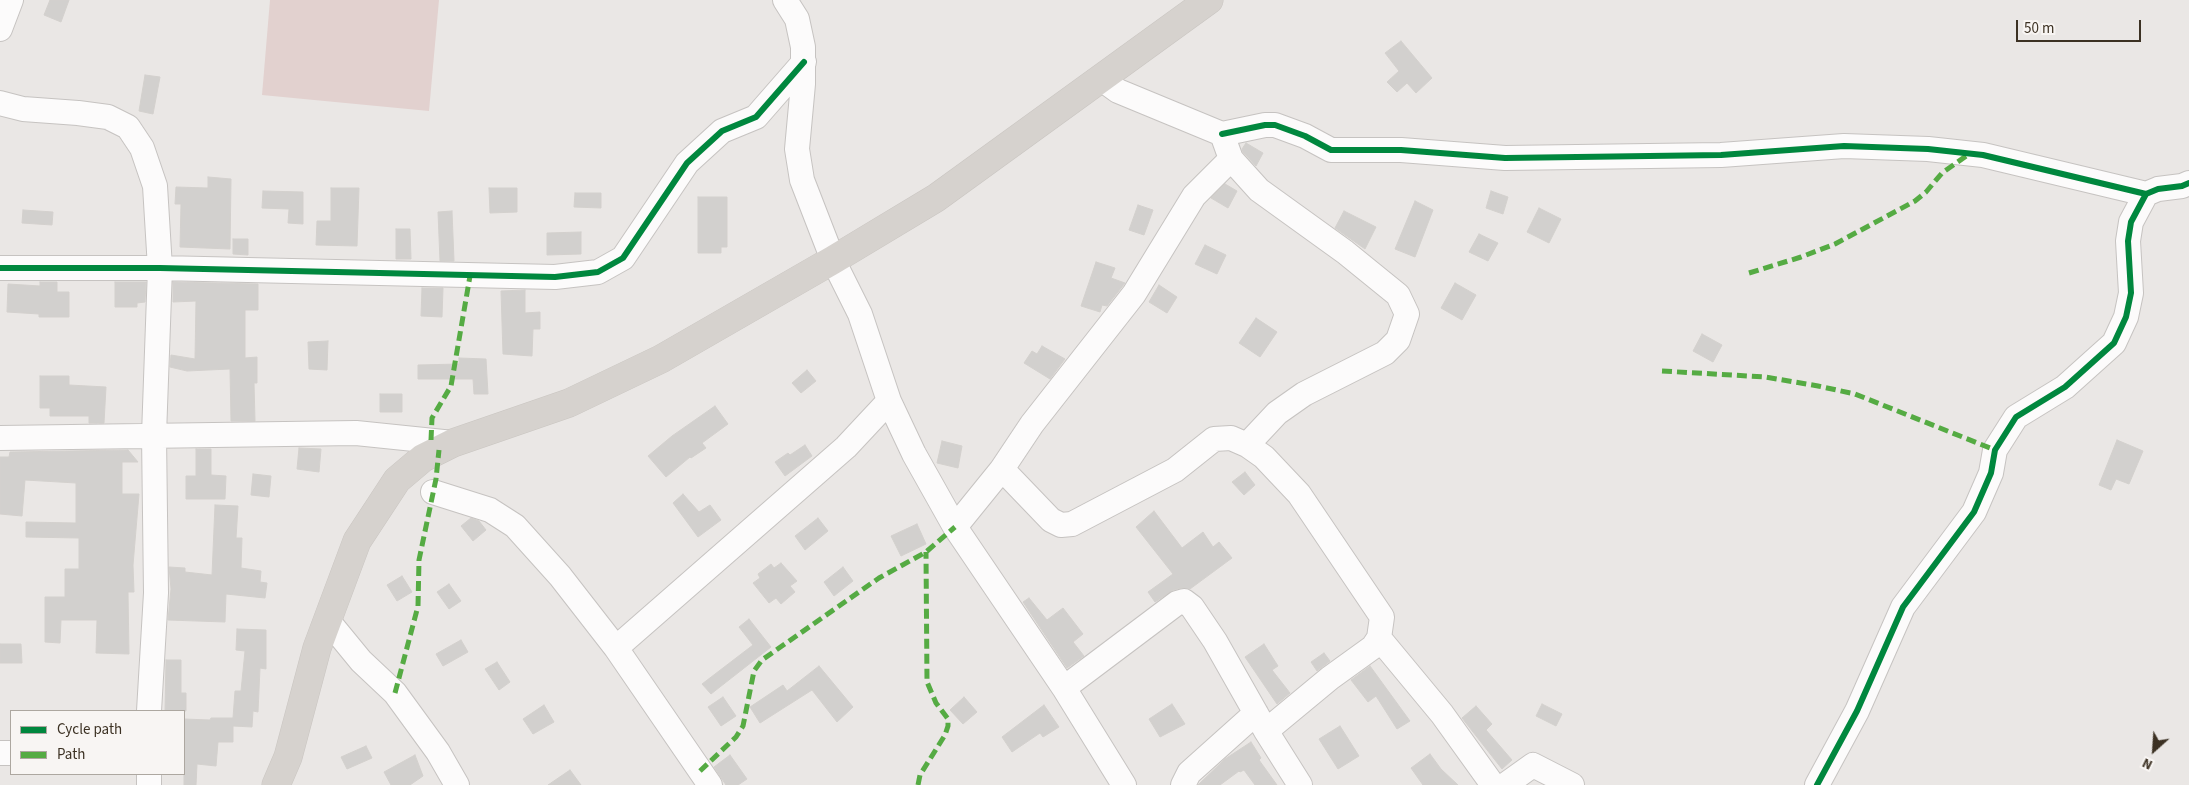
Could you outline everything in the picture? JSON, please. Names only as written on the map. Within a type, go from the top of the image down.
[{"type":"main road","points":[[276,785],[288,757],[317,648],[357,541],[376,509],[397,480],[423,458],[453,443],[569,403],[661,359],[833,260],[936,198],[1209,0]]},
{"type":"street","points":[[0,29],[11,0]]},
{"type":"street","points":[[785,0],[797,20],[803,47],[804,62],[797,149],[802,180],[833,260],[860,314],[889,401],[914,454],[955,527],[1064,688],[1124,785]]},
{"type":"street","points":[[0,268],[160,268],[555,277],[598,272],[623,258],[687,163],[722,131],[756,118],[804,62]]},
{"type":"street","points":[[1100,78],[1118,91],[1222,134],[1265,125],[1275,125],[1293,130],[1332,150],[1401,150],[1505,158],[1721,155],[1844,146],[1928,149],[1983,155],[2146,194],[2158,189],[2182,186],[2189,183]]},
{"type":"street","points":[[0,103],[24,109],[108,117],[128,127],[142,148],[155,186],[160,268],[154,435],[156,593],[149,710]]},
{"type":"street","points":[[1222,134],[1231,159],[1259,190],[1345,252],[1398,295],[1407,314],[1398,340],[1385,353],[1304,394],[1277,413],[1247,445]]},
{"type":"street","points":[[955,527],[1002,469],[1032,424],[1134,294],[1194,196],[1231,159]]},
{"type":"street","points":[[1816,785],[1857,711],[1903,608],[1974,512],[1991,473],[1995,450],[2016,417],[2065,387],[2114,342],[2126,318],[2131,293],[2128,241],[2131,222],[2146,194]]},
{"type":"street","points":[[616,648],[846,447],[889,401]]},
{"type":"street","points":[[0,438],[356,433],[453,443]]},
{"type":"street","points":[[1002,469],[1051,520],[1061,525],[1072,524],[1175,470],[1214,440],[1231,438],[1247,445],[1264,457],[1299,494],[1355,574],[1382,617],[1379,638],[1373,647],[1189,773],[1183,785]]},
{"type":"street","points":[[433,492],[490,510],[515,526],[560,576],[616,648],[710,785]]},
{"type":"street","points":[[1064,688],[1177,603],[1184,601],[1192,607],[1215,641],[1261,722],[1300,785]]},
{"type":"street","points":[[328,622],[361,661],[395,693],[438,752],[457,785]]},
{"type":"street","points":[[1379,638],[1442,714],[1493,785]]},
{"type":"street","points":[[1504,785],[1534,765],[1572,785]]},
{"type":"shaded area","points":[[270,0],[439,0],[429,111],[262,95]]},
{"type":"building","points":[[50,0],[69,0],[61,22],[44,15]]},
{"type":"building","points":[[1401,41],[1432,78],[1416,93],[1407,83],[1397,92],[1387,82],[1399,71],[1385,53]]},
{"type":"building","points":[[145,75],[160,77],[153,114],[139,111]]},
{"type":"building","points":[[1246,143],[1263,153],[1256,166],[1243,152],[1242,149]]},
{"type":"building","points":[[208,177],[231,179],[230,249],[180,247],[181,204],[175,204],[176,187],[208,188]]},
{"type":"building","points":[[1225,184],[1237,191],[1228,208],[1211,198]]},
{"type":"building","points":[[331,188],[359,188],[357,246],[316,245],[317,221],[331,221]]},
{"type":"building","points":[[489,188],[517,188],[517,212],[490,213]]},
{"type":"building","points":[[263,191],[303,192],[303,224],[288,223],[289,209],[262,208]]},
{"type":"building","points":[[1491,191],[1508,197],[1503,214],[1486,208]]},
{"type":"building","points":[[575,193],[601,193],[601,208],[574,207]]},
{"type":"building","points":[[698,197],[727,197],[727,247],[721,247],[721,253],[698,253]]},
{"type":"building","points":[[1415,201],[1433,210],[1415,257],[1395,249]]},
{"type":"building","points":[[1138,205],[1153,210],[1144,235],[1129,230]]},
{"type":"building","points":[[1539,208],[1561,219],[1549,243],[1527,232]]},
{"type":"building","points":[[23,210],[53,212],[52,225],[22,223]]},
{"type":"building","points":[[452,211],[454,261],[440,261],[438,212]]},
{"type":"building","points":[[1344,211],[1376,227],[1365,249],[1335,228]]},
{"type":"building","points":[[396,229],[410,229],[411,259],[396,259]]},
{"type":"building","points":[[581,232],[581,254],[547,255],[547,233]]},
{"type":"building","points":[[1479,234],[1498,243],[1488,261],[1469,252]]},
{"type":"building","points":[[233,239],[248,239],[248,255],[233,254]]},
{"type":"building","points":[[1205,245],[1226,255],[1217,274],[1195,264]]},
{"type":"building","points":[[1096,262],[1115,268],[1111,278],[1125,283],[1107,306],[1102,305],[1100,312],[1081,306]]},
{"type":"building","points":[[40,282],[57,282],[57,292],[69,292],[69,317],[39,317],[39,314],[7,312],[8,284],[40,286]]},
{"type":"building","points":[[115,282],[146,282],[145,302],[137,303],[137,307],[115,307]]},
{"type":"building","points":[[173,282],[258,284],[258,310],[245,310],[245,358],[257,357],[257,383],[254,383],[255,421],[231,421],[230,369],[187,371],[170,367],[171,355],[195,359],[196,301],[173,302]]},
{"type":"building","points":[[1455,283],[1476,295],[1462,320],[1441,308]]},
{"type":"building","points":[[1159,285],[1177,297],[1167,313],[1149,302]]},
{"type":"building","points":[[422,288],[443,288],[442,317],[421,316]]},
{"type":"building","points":[[525,290],[525,313],[540,312],[540,329],[533,329],[532,356],[503,354],[501,291]]},
{"type":"building","points":[[1256,318],[1277,332],[1260,357],[1239,343]]},
{"type":"building","points":[[1702,334],[1722,345],[1713,362],[1693,351]]},
{"type":"building","points":[[328,341],[327,370],[309,369],[308,342]]},
{"type":"building","points":[[1042,346],[1065,359],[1050,379],[1024,363],[1032,351],[1037,354]]},
{"type":"building","points":[[459,358],[486,359],[488,394],[474,394],[473,379],[418,379],[418,365],[459,364]]},
{"type":"building","points":[[807,370],[816,381],[801,393],[792,383]]},
{"type":"building","points":[[40,376],[69,376],[69,385],[106,387],[104,423],[89,423],[89,416],[50,416],[50,408],[40,408]]},
{"type":"building","points":[[380,394],[402,394],[402,412],[380,412]]},
{"type":"building","points":[[715,406],[728,424],[702,443],[706,448],[690,457],[666,477],[648,456],[672,436]]},
{"type":"building","points":[[2117,440],[2143,451],[2129,484],[2116,479],[2111,490],[2099,485]]},
{"type":"building","points":[[942,441],[962,446],[958,468],[937,463]]},
{"type":"building","points":[[805,445],[812,456],[785,476],[775,462]]},
{"type":"building","points":[[299,448],[321,449],[319,472],[297,469]]},
{"type":"building","points":[[196,449],[211,449],[211,475],[226,476],[225,499],[186,499],[186,476],[196,476]]},
{"type":"building","points":[[128,450],[138,462],[122,462],[122,494],[139,494],[133,565],[134,592],[128,592],[129,654],[96,653],[97,620],[61,620],[60,643],[45,642],[45,597],[65,597],[65,569],[79,569],[79,538],[26,537],[26,522],[76,523],[76,483],[25,480],[22,516],[0,514],[0,457],[9,457],[10,452]]},
{"type":"building","points":[[1245,472],[1255,485],[1244,495],[1232,482]]},
{"type":"building","points":[[253,474],[271,476],[269,497],[251,495]]},
{"type":"building","points":[[683,494],[699,512],[710,505],[721,520],[698,537],[673,503]]},
{"type":"building","points":[[215,505],[238,506],[236,538],[242,538],[241,568],[261,571],[260,582],[267,583],[265,598],[226,594],[225,622],[168,620],[171,589],[169,567],[185,568],[185,572],[212,575]]},
{"type":"building","points":[[1154,511],[1182,548],[1203,532],[1213,547],[1219,542],[1232,558],[1190,589],[1181,588],[1173,590],[1155,602],[1148,592],[1173,574],[1136,527]]},
{"type":"building","points":[[471,518],[479,521],[486,530],[473,541],[461,526]]},
{"type":"building","points":[[818,518],[828,531],[805,550],[795,536]]},
{"type":"building","points":[[917,524],[926,544],[901,556],[891,536]]},
{"type":"building","points":[[781,563],[797,581],[790,586],[795,592],[781,604],[776,598],[769,603],[753,583],[760,578],[758,574],[771,564],[774,568]]},
{"type":"building","points":[[843,567],[853,581],[834,596],[824,582]]},
{"type":"building","points":[[402,576],[412,592],[397,601],[387,585]]},
{"type":"building","points":[[449,584],[461,601],[449,609],[437,592]]},
{"type":"building","points":[[1029,598],[1047,620],[1063,608],[1083,634],[1073,642],[1084,656],[1067,668],[1023,602]]},
{"type":"building","points":[[749,619],[771,647],[711,694],[702,684],[753,645],[739,627]]},
{"type":"building","points":[[237,629],[266,630],[266,669],[260,668],[258,712],[253,711],[252,727],[233,726],[233,742],[218,742],[216,766],[197,764],[196,785],[184,785],[185,719],[210,720],[211,718],[233,718],[235,691],[241,691],[245,651],[236,650]]},
{"type":"building","points":[[461,640],[468,652],[443,666],[436,654]]},
{"type":"building","points":[[0,644],[21,644],[22,663],[0,663]]},
{"type":"building","points":[[1264,644],[1278,666],[1272,670],[1290,693],[1277,704],[1245,657]]},
{"type":"building","points":[[1324,653],[1330,661],[1317,671],[1311,662]]},
{"type":"building","points":[[166,660],[181,660],[181,693],[186,693],[186,711],[165,710]]},
{"type":"building","points":[[497,662],[510,682],[499,690],[485,669]]},
{"type":"building","points":[[819,666],[853,707],[837,722],[812,690],[760,723],[750,707],[783,685],[787,691]]},
{"type":"building","points":[[1370,666],[1410,721],[1397,729],[1376,696],[1368,702],[1351,680]]},
{"type":"building","points":[[723,697],[736,716],[721,726],[708,707]]},
{"type":"building","points":[[964,697],[977,712],[963,724],[950,710]]},
{"type":"building","points":[[1172,704],[1185,724],[1160,737],[1149,719]]},
{"type":"building","points":[[1542,704],[1562,714],[1556,726],[1536,716]]},
{"type":"building","points":[[544,705],[554,722],[533,734],[523,719]]},
{"type":"building","points":[[1044,705],[1059,727],[1043,737],[1040,733],[1012,752],[1002,737]]},
{"type":"building","points":[[1476,706],[1492,724],[1486,730],[1512,760],[1502,769],[1462,718]]},
{"type":"building","points":[[1340,726],[1359,756],[1338,769],[1319,739]]},
{"type":"building","points":[[1251,742],[1261,758],[1259,760],[1277,785],[1255,785],[1244,770],[1239,771],[1220,785],[1198,785],[1225,759]]},
{"type":"building","points":[[366,746],[372,758],[347,769],[341,757]]},
{"type":"building","points":[[1430,754],[1441,769],[1458,785],[1423,785],[1411,768]]},
{"type":"building","points":[[415,755],[423,776],[410,785],[391,785],[384,772]]},
{"type":"building","points":[[730,755],[747,779],[738,785],[726,785],[714,767]]},
{"type":"building","points":[[570,770],[581,785],[548,785]]},
{"type":"marked path","points":[[1749,273],[1835,244],[1915,201],[1926,192],[1942,173],[1969,154]]},
{"type":"marked path","points":[[431,440],[432,418],[451,386],[470,276]]},
{"type":"marked path","points":[[1662,371],[1765,377],[1855,394],[1995,450]]},
{"type":"marked path","points":[[395,693],[418,606],[419,560],[436,479],[439,450]]},
{"type":"marked path","points":[[700,771],[736,737],[743,726],[754,671],[762,660],[879,578],[926,552],[955,527]]},
{"type":"marked path","points":[[918,785],[920,775],[945,735],[948,726],[948,719],[936,703],[927,682],[926,552]]},
{"type":"cycle path","points":[[0,268],[160,268],[555,277],[598,272],[623,258],[687,163],[722,131],[756,117],[804,62]]},
{"type":"cycle path","points":[[1222,134],[1265,125],[1275,125],[1305,136],[1331,150],[1401,150],[1505,158],[1721,155],[1844,146],[1928,149],[1983,155],[2146,194]]},
{"type":"cycle path","points":[[1817,785],[1857,711],[1903,607],[1974,512],[1991,473],[1995,450],[2016,417],[2065,387],[2114,343],[2126,317],[2131,293],[2128,241],[2131,222],[2146,194],[2158,189],[2182,186],[2189,183]]}]
